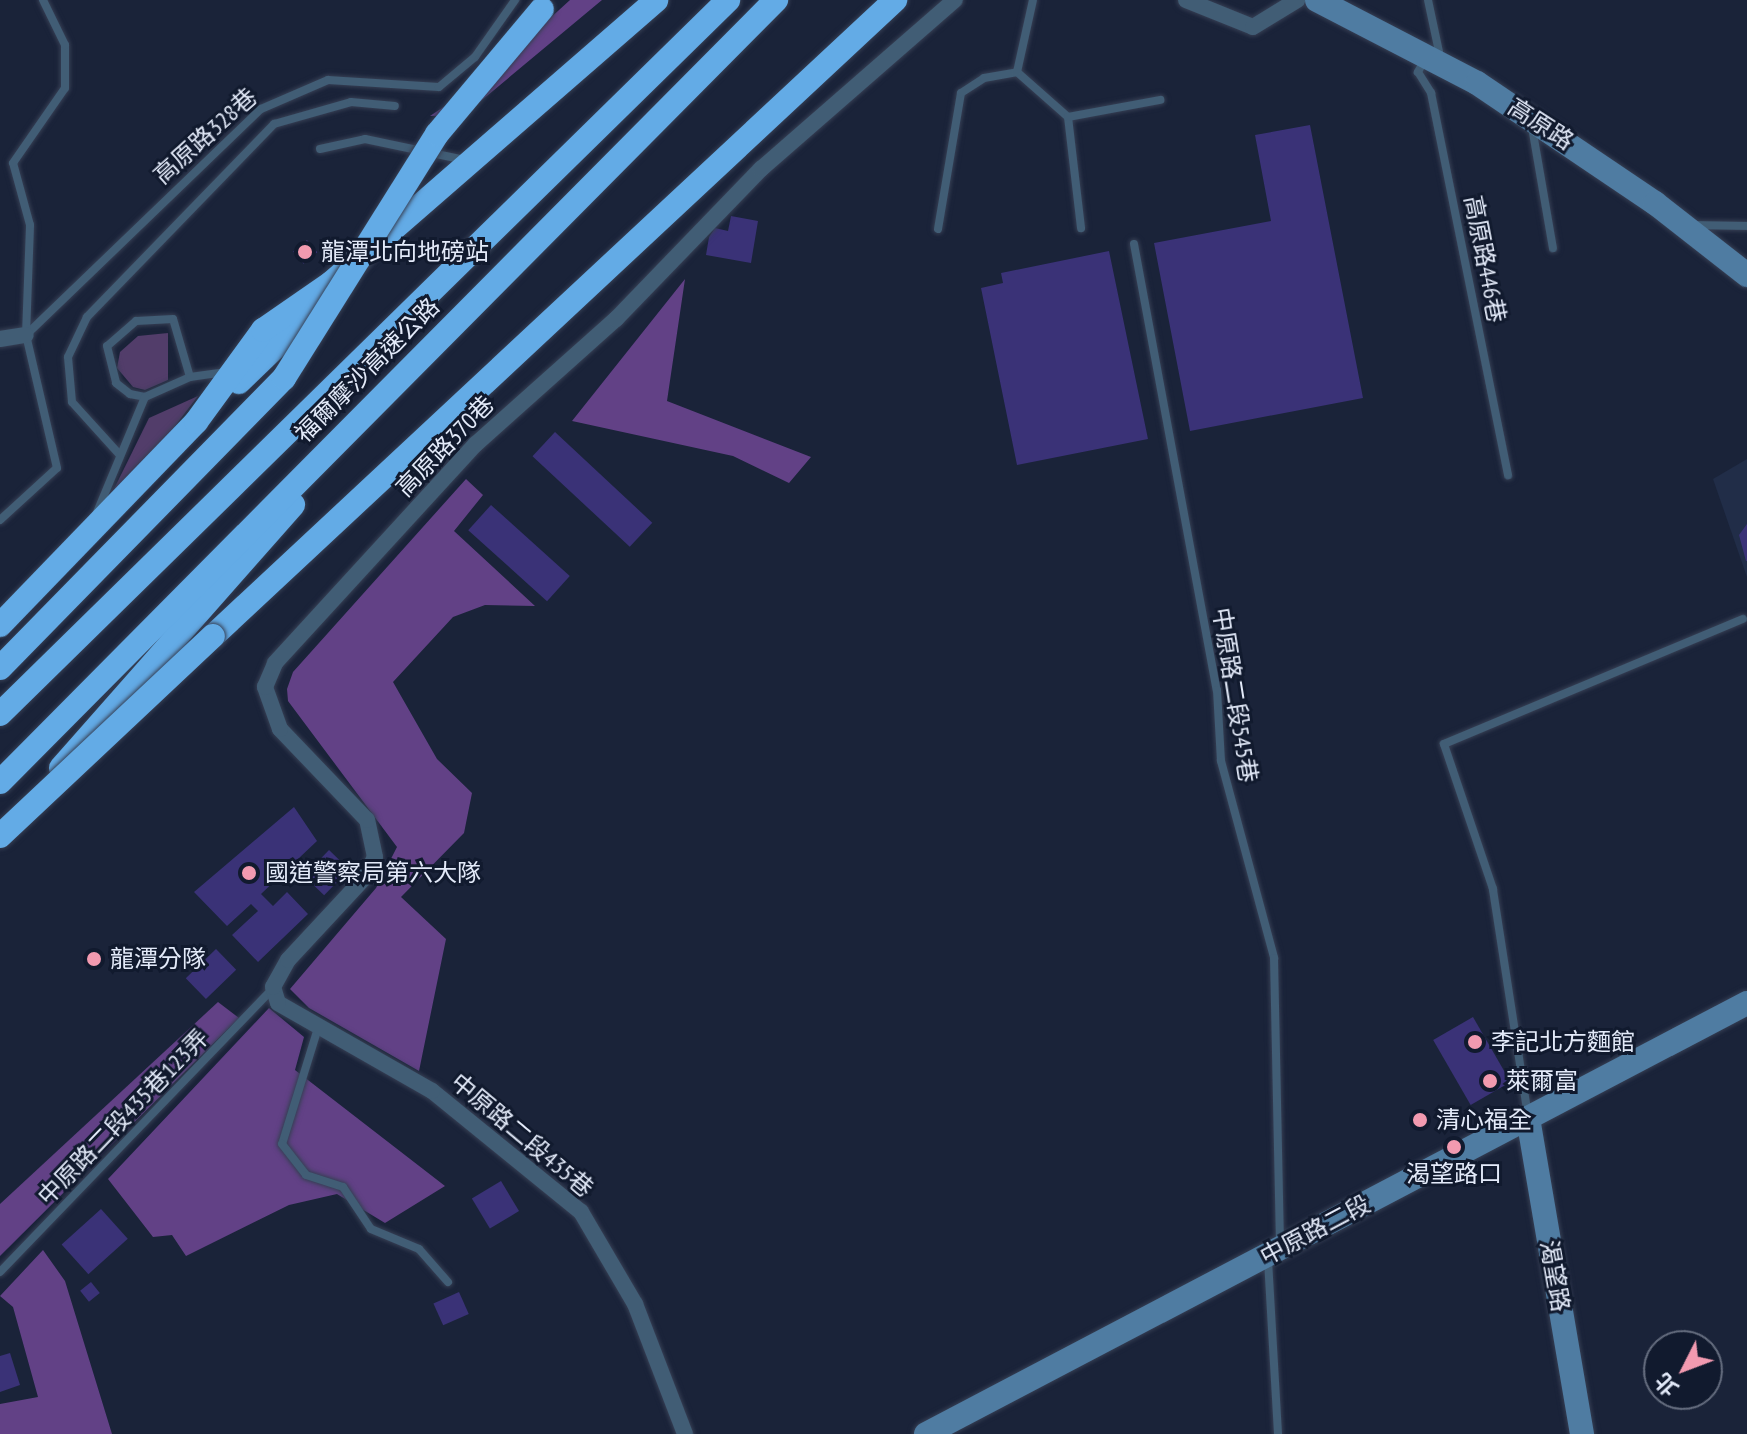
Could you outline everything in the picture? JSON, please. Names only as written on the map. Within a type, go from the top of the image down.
[{"type":"highway","points":[[172,445],[210,417],[399,223],[424,189],[474,161],[656,0]]},
{"type":"highway","name":"福爾摩沙高速公路","points":[[0,714],[728,0]]},
{"type":"highway","name":"福爾摩沙高速公路","points":[[0,782],[776,0]]},
{"type":"highway","points":[[0,836],[895,0]]},
{"type":"highway","points":[[0,668],[284,378],[437,134],[547,4]]},
{"type":"highway","points":[[0,625],[172,445],[263,330],[399,223]]},
{"type":"highway","points":[[0,845],[90,732],[290,509],[342,435]]},
{"type":"street","name":"高原路370巷","points":[[273,987],[375,857],[367,820],[266,707],[275,663],[476,444],[616,319],[761,169],[955,0]]},
{"type":"street","points":[[1186,0],[1253,27],[1297,0]]},
{"type":"street","name":"高原路","points":[[1317,0],[1434,61],[1531,118],[1683,225],[1747,275]]},
{"type":"street","points":[[0,339],[26,335]]},
{"type":"street","name":"中原路二段435巷","points":[[273,987],[278,1003],[432,1091],[581,1212],[635,1304],[685,1434]]},
{"type":"street","name":"中原路二段","points":[[926,1434],[1747,1003]]},
{"type":"street","name":"渴望路","points":[[1528,1118],[1582,1434]]},
{"type":"lane","points":[[0,520],[57,468],[26,335],[30,225],[13,163],[65,88],[65,45],[43,0]]},
{"type":"lane","name":"高原路328巷","points":[[26,335],[261,109],[328,80],[439,87],[475,57],[515,0]]},
{"type":"lane","points":[[1017,72],[1033,0]]},
{"type":"lane","points":[[1428,0],[1434,61]]},
{"type":"lane","name":"高原路446巷","points":[[1434,61],[1418,72],[1431,93],[1508,475]]},
{"type":"lane","points":[[1017,72],[1068,117],[1081,228]]},
{"type":"lane","points":[[938,229],[961,93],[984,78],[1017,72]]},
{"type":"lane","points":[[1068,117],[1160,100]]},
{"type":"lane","points":[[119,454],[72,402],[68,357],[87,317],[274,124],[351,102],[395,106]]},
{"type":"lane","points":[[1531,118],[1553,248]]},
{"type":"lane","points":[[320,149],[365,139],[474,161]]},
{"type":"lane","points":[[415,151],[424,189]]},
{"type":"lane","points":[[1683,225],[1747,226]]},
{"type":"lane","name":"中原路二段545巷","points":[[1134,244],[1217,690],[1221,761],[1274,958],[1274,1252],[1278,1434]]},
{"type":"lane","points":[[190,377],[173,319],[136,321],[107,346],[116,383],[145,397],[190,377],[230,372]]},
{"type":"lane","points":[[94,526],[119,454],[134,435],[145,397]]},
{"type":"lane","points":[[1528,1118],[1493,889],[1444,744],[1743,619]]},
{"type":"lane","name":"中原路二段435巷123弄","points":[[0,1272],[273,987]]},
{"type":"lane","points":[[318,1028],[282,1144],[306,1175],[343,1187],[371,1229],[419,1249],[448,1282]]},
{"type":"shaded area","points":[[570,0],[602,0],[464,115],[430,116],[478,84]]},
{"type":"shaded area","points":[[685,279],[667,401],[811,457],[789,483],[733,456],[572,421]]},
{"type":"shaded area","points":[[168,333],[168,380],[145,390],[133,387],[117,368],[120,352],[138,336]]},
{"type":"shaded area","points":[[198,396],[149,460],[112,493],[149,418]]},
{"type":"shaded area","points":[[1747,459],[1747,577],[1713,479]]},
{"type":"shaded area","points":[[466,479],[483,495],[454,531],[535,606],[485,605],[453,617],[393,682],[437,759],[472,793],[464,833],[401,897],[446,939],[419,1071],[309,1008],[290,989],[376,888],[397,847],[288,701],[287,689],[293,672]]},
{"type":"shaded area","points":[[218,1002],[239,1018],[0,1256],[0,1204]]},
{"type":"shaded area","points":[[269,1008],[304,1037],[295,1070],[445,1186],[385,1223],[337,1194],[289,1205],[186,1256],[172,1235],[153,1237],[108,1179]]},
{"type":"shaded area","points":[[43,1250],[65,1281],[112,1434],[0,1434],[0,1404],[38,1397],[13,1307],[0,1296]]},
{"type":"building","points":[[1310,125],[1363,398],[1190,431],[1154,243],[1271,221],[1255,135]]},
{"type":"building","points":[[731,216],[758,221],[751,263],[706,255],[709,237],[715,228],[728,231]]},
{"type":"building","name":"龍潭北向地磅站","points":[[307,240],[317,252],[303,264],[293,252]]},
{"type":"building","points":[[1109,251],[1148,439],[1017,465],[981,288],[1003,283],[1001,273]]},
{"type":"building","points":[[555,432],[652,523],[630,547],[532,456]]},
{"type":"building","points":[[491,505],[570,576],[547,601],[468,530]]},
{"type":"building","points":[[1747,524],[1747,561],[1746,561],[1739,535]]},
{"type":"building","name":"國道警察局第六大隊","points":[[294,807],[317,841],[261,894],[273,906],[287,892],[308,914],[258,962],[232,935],[258,911],[251,904],[227,926],[194,892]]},
{"type":"building","points":[[329,850],[349,869],[324,895],[304,876]]},
{"type":"building","points":[[216,949],[236,970],[206,999],[186,978]]},
{"type":"building","points":[[1473,1017],[1511,1082],[1471,1105],[1433,1040]]},
{"type":"building","points":[[501,1181],[519,1211],[490,1229],[472,1199]]},
{"type":"building","points":[[101,1209],[128,1239],[88,1274],[62,1244]]},
{"type":"building","points":[[91,1282],[100,1293],[89,1302],[80,1291]]},
{"type":"building","points":[[459,1292],[469,1314],[443,1325],[433,1303]]},
{"type":"building","points":[[10,1353],[20,1385],[0,1392],[0,1356]]},
{"type":"place","name":"龍潭北向地磅站","points":[[305,252]]},
{"type":"place","name":"國道警察局第六大隊","points":[[249,873]]},
{"type":"place","name":"龍潭分隊","points":[[94,959]]},
{"type":"place","name":"李記北方麵館","points":[[1475,1042]]},
{"type":"place","name":"萊爾富","points":[[1490,1081]]},
{"type":"place","name":"清心福全","points":[[1420,1120]]},
{"type":"place","name":"渴望路口","points":[[1454,1147]]}]
